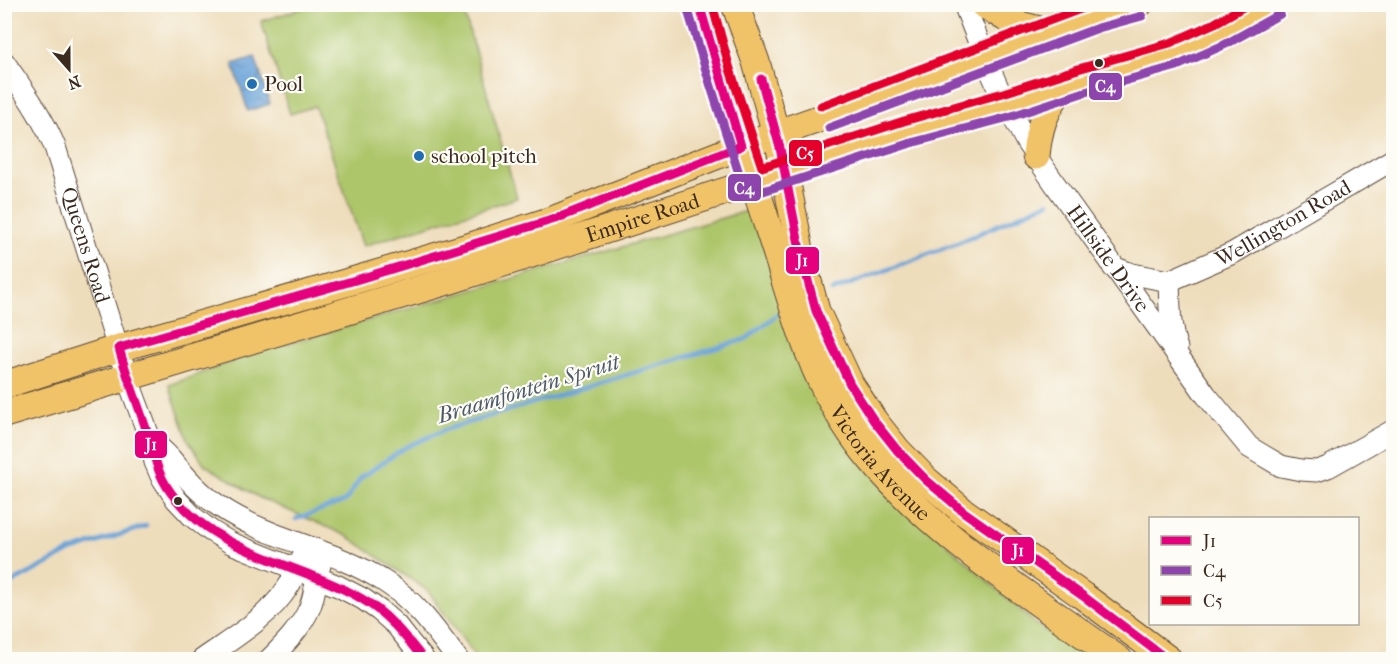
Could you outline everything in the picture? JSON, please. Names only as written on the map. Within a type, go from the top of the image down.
[{"type":"main road","name":"Victoria Avenue","points":[[699,4],[741,146],[809,354],[828,395],[868,455],[912,504],[965,549],[1119,660]]},
{"type":"main road","name":"Victoria Avenue","points":[[735,4],[756,62],[780,148],[801,255],[816,311],[850,384],[874,421],[897,450],[926,480],[964,512],[1169,660]]},
{"type":"main road","points":[[984,4],[1016,24],[1052,33]]},
{"type":"main road","name":"Empire Road","points":[[4,385],[119,348],[380,273],[555,219],[741,146],[1094,17],[1139,4]]},
{"type":"main road","name":"Empire Road","points":[[4,414],[462,276],[908,132],[1174,54],[1220,34],[1274,4]]},
{"type":"main road","points":[[1036,156],[1042,123],[1050,103],[1062,87]]},
{"type":"street","name":"Hillside Drive","points":[[964,4],[1006,105],[1036,156],[1206,395],[1249,447],[1281,466],[1317,471],[1394,430]]},
{"type":"street","name":"Queens Road","points":[[4,62],[39,112],[55,147],[127,377],[150,439],[155,462],[176,500],[193,517],[231,543],[363,599],[396,625],[424,660]]},
{"type":"street","name":"Wellington Road","points":[[1169,280],[1233,253],[1394,159]]},
{"type":"street","points":[[1113,267],[1132,274],[1169,280],[1172,333],[1185,365]]},
{"type":"street","name":"Queens Road","points":[[150,439],[201,493],[238,518],[381,579],[427,618],[458,660]]},
{"type":"street","points":[[269,660],[290,639],[310,606],[307,574],[315,550]]},
{"type":"street","points":[[202,660],[257,620],[288,587],[307,574]]},
{"type":"green space","name":"school pitch","points":[[317,4],[462,5],[517,198],[363,246],[315,106],[290,114],[261,21]]},
{"type":"green space","points":[[750,210],[897,499],[1038,626],[1089,659],[477,659],[428,591],[347,536],[258,497],[205,465],[188,440],[169,385],[262,351]]},
{"type":"water","name":"Pool","points":[[255,57],[270,104],[248,111],[233,64]]},
{"type":"waterway","points":[[832,291],[960,242],[1049,202]]},
{"type":"waterway","name":"Braamfontein Spruit","points":[[296,519],[343,502],[361,477],[406,447],[447,429],[746,339],[783,310]]},
{"type":"waterway","points":[[4,587],[71,551],[146,526]]},
{"type":"transit line","name":"J1","points":[[424,660],[388,618],[362,599],[313,576],[238,546],[194,518],[175,498],[161,475],[119,348],[359,279],[555,219],[741,146],[699,4]]},
{"type":"transit line","name":"C5","points":[[712,4],[730,69],[762,167],[904,121],[1170,43],[1215,23],[1248,4]]},
{"type":"transit line","name":"C5","points":[[821,106],[1094,4]]},
{"type":"transit line","name":"C4","points":[[687,7],[743,186],[748,192],[754,194],[911,143],[1009,117],[1085,92],[1177,66],[1226,44],[1280,14]]},
{"type":"transit line","name":"C4","points":[[829,128],[1098,28],[1142,16]]},
{"type":"transit line","name":"J1","points":[[761,79],[780,148],[801,255],[816,311],[850,384],[874,421],[897,450],[926,480],[964,512],[1083,596],[1168,660]]},
{"type":"place","name":"Pool","points":[[252,84]]},
{"type":"place","name":"school pitch","points":[[419,156]]}]
